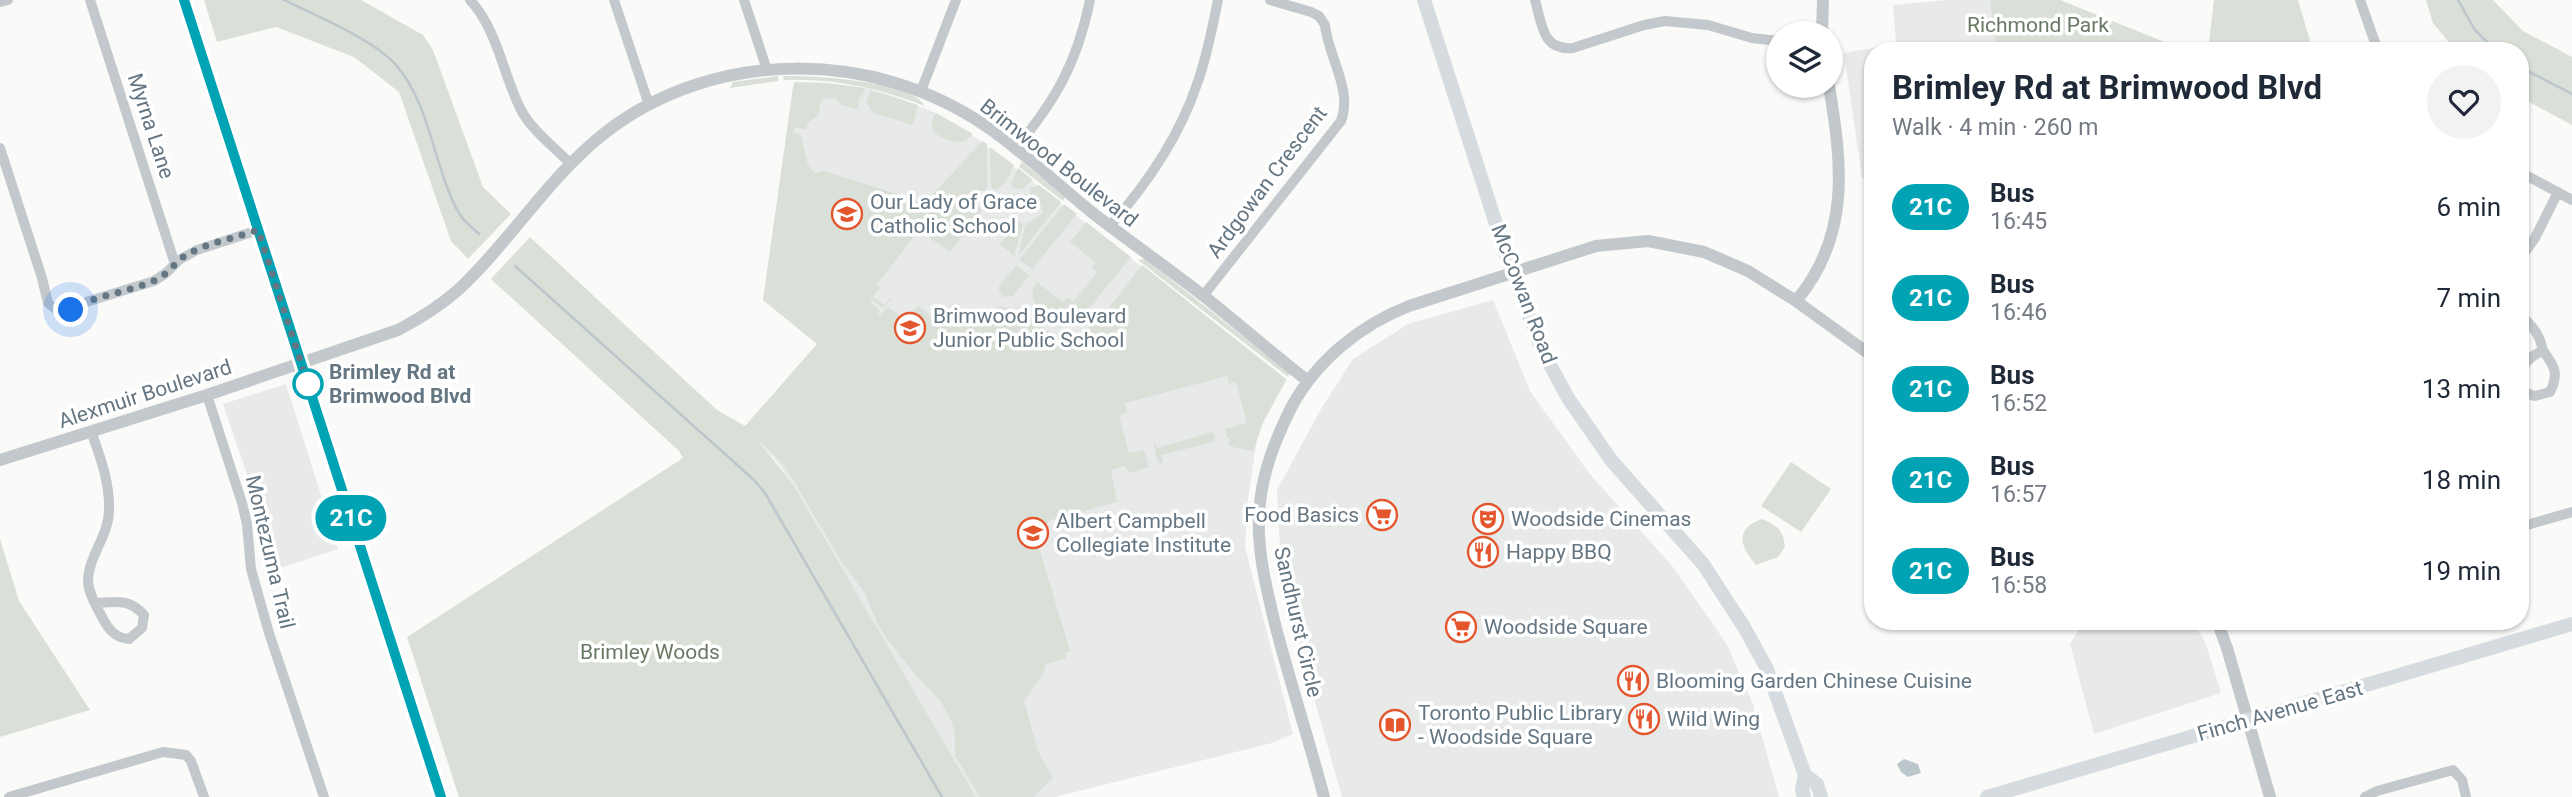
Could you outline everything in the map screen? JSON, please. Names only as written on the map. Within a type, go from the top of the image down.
[{"type":"main road","points":[[184,0],[441,797]]},
{"type":"main road","name":"McCowan Road","points":[[1424,0],[1512,273],[1541,348],[1568,397],[1611,460],[1703,564],[1744,626],[1771,678],[1805,775],[1802,789],[1804,797]]},
{"type":"main road","name":"Finch Avenue East","points":[[1987,797],[2572,624]]},
{"type":"main road","name":"McCowan Road","points":[[1805,775],[1817,784],[1821,797]]},
{"type":"street","points":[[0,2],[8,0]]},
{"type":"street","name":"Myrna Lane","points":[[90,0],[175,264]]},
{"type":"street","points":[[470,0],[494,34],[521,111],[533,127],[571,164]]},
{"type":"street","points":[[614,0],[649,105]]},
{"type":"street","points":[[744,0],[767,70]]},
{"type":"street","points":[[921,91],[956,0]]},
{"type":"street","points":[[1015,149],[1051,102],[1071,67],[1081,40],[1090,0]]},
{"type":"street","points":[[1110,226],[1161,162],[1189,107],[1198,83],[1218,0]]},
{"type":"street","name":"Ardgowan Crescent","points":[[1203,296],[1345,113],[1342,90],[1325,25],[1319,16],[1311,12],[1270,0]]},
{"type":"street","points":[[1535,0],[1547,38],[1554,46],[1563,49],[1665,21],[1708,25],[1766,40]]},
{"type":"street","points":[[1822,21],[1823,0]]},
{"type":"street","points":[[2360,0],[2375,42]]},
{"type":"street","name":"Brimwood Boulevard","points":[[301,363],[386,335],[414,322],[438,306],[458,290],[571,164],[605,133],[649,105],[720,78],[767,70],[830,69],[887,80],[921,91],[986,125],[1308,381]]},
{"type":"street","points":[[1796,301],[1818,270],[1840,199],[1840,174],[1830,98]]},
{"type":"street","points":[[0,148],[46,298],[52,307],[66,311],[154,281],[197,250],[258,230]]},
{"type":"street","points":[[2529,177],[2572,200]]},
{"type":"street","points":[[2529,246],[2558,192]]},
{"type":"street","name":"Sandhurst Circle","points":[[1324,797],[1270,606],[1262,566],[1259,511],[1268,461],[1279,431],[1300,392],[1335,352],[1389,314],[1596,246],[1647,241],[1696,250],[1748,271],[1796,301],[1864,350]]},
{"type":"street","points":[[2529,325],[2540,338],[2543,351],[2550,357],[2555,380],[2550,392],[2535,396],[2529,394]]},
{"type":"street","points":[[2529,359],[2543,351]]},
{"type":"street","name":"Alexmuir Boulevard","points":[[0,460],[301,363]]},
{"type":"street","name":"Montezuma Trail","points":[[207,395],[242,503],[247,524],[251,569],[265,620],[324,797]]},
{"type":"street","points":[[91,431],[109,499],[109,517],[106,531],[90,567],[88,582],[95,603],[113,634],[129,639],[142,628],[144,615],[135,606],[123,602],[95,603]]},
{"type":"street","points":[[2529,524],[2572,512]]},
{"type":"street","points":[[2220,630],[2270,797]]},
{"type":"street","points":[[9,797],[163,752],[186,755],[191,761],[204,797]]},
{"type":"street","points":[[2365,797],[2377,791],[2453,770],[2462,780],[2466,797]]},
{"type":"shaded area","points":[[1947,0],[1990,0],[1995,42],[1896,42],[1893,5]]},
{"type":"shaded area","points":[[1864,50],[1862,178],[1844,53]]},
{"type":"shaded area","name":"Albert Campbell Collegiate Institute","points":[[827,83],[865,88],[896,97],[936,113],[979,140],[1287,380],[1258,432],[1247,506],[1245,547],[1293,734],[1272,743],[1055,797],[976,797],[794,486],[745,427],[817,344],[763,300],[793,87]]},
{"type":"shaded area","points":[[1493,300],[1530,391],[1589,473],[1673,567],[1726,643],[1753,704],[1779,797],[1342,797],[1282,585],[1277,490],[1321,409],[1353,359],[1408,324]]},
{"type":"shaded area","points":[[286,384],[338,549],[268,572],[256,501],[223,404]]},
{"type":"shaded area","points":[[2079,630],[2198,630],[2206,644],[2221,693],[2094,734],[2070,644]]},
{"type":"shaded area","points":[[1904,759],[1918,764],[1921,773],[1908,777],[1901,772],[1897,764]]},
{"type":"green space","points":[[204,0],[361,0],[423,35],[433,50],[483,187],[511,214],[468,259],[451,241],[399,92],[354,57],[276,27],[217,42]]},
{"type":"green space","name":"Richmond Park","points":[[1990,0],[2060,0],[2165,42],[1995,42]]},
{"type":"green space","name":"Richmond Park","points":[[2214,0],[2298,0],[2310,42],[2209,42]]},
{"type":"green space","points":[[2426,0],[2493,0],[2523,31],[2572,57],[2572,125],[2529,102],[2529,42],[2449,42],[2433,23]]},
{"type":"green space","points":[[778,76],[778,81],[730,88],[733,82]]},
{"type":"green space","points":[[783,76],[837,78],[882,85],[917,97],[925,106],[856,86],[784,80]]},
{"type":"green space","name":"Brimley Woods","points":[[794,82],[865,88],[862,97],[859,97],[858,109],[841,105],[835,98],[824,99],[820,103],[819,114],[808,123],[806,130],[795,127],[793,133],[801,135],[808,165],[815,173],[824,171],[925,203],[982,141],[987,144],[987,187],[985,190],[962,195],[982,210],[950,252],[919,230],[876,285],[880,288],[873,297],[884,305],[892,298],[884,307],[872,299],[870,301],[880,311],[880,315],[888,307],[903,318],[908,311],[912,312],[918,306],[936,320],[941,314],[962,326],[971,324],[982,316],[985,320],[992,311],[998,310],[997,306],[1013,310],[1054,335],[1066,338],[1091,326],[1142,265],[1286,379],[1264,420],[1253,451],[1228,446],[1230,438],[1227,438],[1225,429],[1247,423],[1236,382],[1229,384],[1227,376],[1125,403],[1127,412],[1119,415],[1129,453],[1144,450],[1149,467],[1129,473],[1125,466],[1111,470],[1117,502],[1048,521],[1048,524],[1033,528],[1070,651],[1065,653],[1066,658],[1045,665],[1044,672],[1024,701],[1038,751],[1053,778],[1033,797],[980,797],[955,756],[952,722],[940,700],[887,639],[865,593],[841,561],[791,476],[781,462],[756,438],[794,486],[976,797],[459,797],[407,637],[683,458],[679,451],[491,279],[530,237],[717,410],[745,426],[817,344],[763,300]]},
{"type":"green space","points":[[871,90],[918,105],[913,125],[873,113],[866,102]]},
{"type":"green space","points":[[936,113],[973,134],[963,142],[943,138],[932,126]]},
{"type":"green space","points":[[990,147],[1014,165],[1006,182],[996,190],[991,187]]},
{"type":"green space","points":[[1022,162],[1065,197],[1063,201],[1019,167]]},
{"type":"green space","points":[[1018,168],[1033,180],[1022,189],[1013,188],[1011,183]]},
{"type":"green space","points":[[1039,185],[1061,202],[1019,255],[1025,225],[1043,213],[1040,202],[1030,196],[1030,188]]},
{"type":"green space","points":[[1064,204],[1077,214],[1032,269],[1019,260]]},
{"type":"green space","points":[[1018,220],[1023,224],[1014,256],[1000,244]]},
{"type":"green space","points":[[1086,222],[1131,257],[1081,318],[1062,322],[1052,319],[1037,307],[1033,291],[1037,282],[1063,302],[1068,297],[1073,302],[1097,272],[1092,267],[1095,262],[1070,242]]},
{"type":"green space","points":[[1145,259],[1288,372],[1288,377],[1138,260]]},
{"type":"green space","points":[[1016,265],[1029,276],[1013,296],[1004,297],[999,292],[999,286]]},
{"type":"green space","points":[[1212,432],[1215,435],[1214,442],[1161,455],[1163,463],[1158,463],[1153,440],[1157,448]]},
{"type":"green space","points":[[1791,462],[1831,489],[1801,532],[1761,506]]},
{"type":"green space","points":[[1762,519],[1779,529],[1785,547],[1778,557],[1756,565],[1746,551],[1742,539],[1747,528]]},
{"type":"green space","points":[[0,539],[19,601],[90,710],[0,737]]},
{"type":"waterway","points":[[284,0],[359,37],[396,65],[407,80],[424,116],[456,208],[479,234]]},
{"type":"waterway","points":[[2458,0],[2475,30],[2487,42]]},
{"type":"waterway","points":[[2529,72],[2572,94]]},
{"type":"waterway","points":[[515,266],[754,480],[765,493],[942,797]]},
{"type":"bus line","name":"21C","points":[[184,0],[441,797]]},
{"type":"place","name":"Our Lady of Grace Catholic School","points":[[847,214]]},
{"type":"place","name":"Brimwood Boulevard Junior Public School","points":[[910,328]]},
{"type":"place","name":"Brimley Rd at Brimwood Blvd","points":[[308,384]]},
{"type":"place","name":"Food Basics","points":[[1382,515]]},
{"type":"place","name":"Woodside Cinemas","points":[[1488,519]]},
{"type":"place","name":"Albert Campbell Collegiate Institute","points":[[1033,533]]},
{"type":"place","name":"Happy BBQ","points":[[1483,552]]},
{"type":"place","name":"Woodside Square","points":[[1461,627]]},
{"type":"place","name":"Blooming Garden Chinese Cuisine","points":[[1633,681]]},
{"type":"place","name":"Wild Wing","points":[[1644,719]]},
{"type":"place","name":"Toronto Public Library - Woodside Square","points":[[1395,725]]},
{"type":"route","points":[[71,310],[83,303],[154,281],[178,260],[197,250],[258,230],[308,384]]}]
